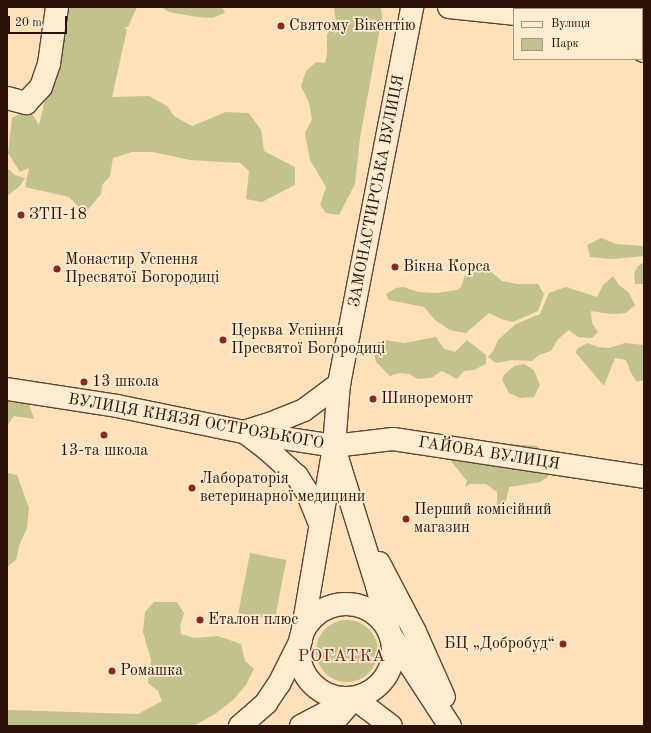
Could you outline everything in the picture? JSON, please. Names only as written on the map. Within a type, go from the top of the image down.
[{"type":"main road","points":[[7,98],[26,103],[41,87],[49,64],[57,7]]},
{"type":"main road","name":"ЗАМОНАСТИРСЬКА ВУЛИЦЯ","points":[[334,446],[339,384],[412,7]]},
{"type":"main road","points":[[449,7],[513,14]]},
{"type":"main road","points":[[244,432],[278,421],[304,410],[339,384]]},
{"type":"main road","name":"ВУЛИЦЯ КНЯЗЯ ОСТРОЗЬКОГО","points":[[7,389],[117,406],[244,432],[334,446],[301,640]]},
{"type":"main road","points":[[244,432],[268,450],[297,476],[307,492],[320,524]]},
{"type":"main road","name":"ГАЙОВА ВУЛИЦЯ","points":[[334,446],[393,439],[644,477]]},
{"type":"main road","points":[[301,726],[376,687],[386,676],[393,656],[390,634],[334,446]]},
{"type":"main road","points":[[358,526],[389,579],[415,632],[456,726]]},
{"type":"main road","points":[[240,726],[266,703],[279,684],[307,626],[316,615],[329,608],[343,604],[358,606],[371,612],[382,621],[450,726]]},
{"type":"main road","points":[[301,640],[301,661],[310,681],[328,694],[342,698],[354,698],[391,726]]},
{"type":"main road","points":[[330,726],[354,698]]},
{"type":"green space","points":[[68,7],[137,7],[128,27],[123,28],[127,29],[112,97],[149,96],[167,106],[174,116],[192,126],[226,112],[249,113],[261,130],[264,151],[295,167],[295,185],[262,202],[246,199],[249,171],[240,163],[190,160],[153,152],[132,152],[113,158],[110,176],[102,185],[101,194],[85,213],[69,197],[25,187],[29,168],[20,172],[8,153],[12,118],[29,109],[39,125],[64,15],[67,15]]},
{"type":"green space","points":[[161,7],[222,7],[225,13],[212,18],[197,17],[169,12]]},
{"type":"green space","points":[[334,7],[381,7],[382,17],[360,138],[355,184],[339,215],[326,213],[320,205],[326,187],[310,160],[305,133],[312,119],[309,103],[301,86],[306,71],[316,62],[325,63],[327,53],[327,34],[336,22]]},
{"type":"green space","points":[[7,168],[15,175],[25,178],[20,186],[7,196]]},
{"type":"green space","points":[[601,238],[616,244],[644,246],[644,256],[612,259],[590,257],[587,245]]},
{"type":"green space","points":[[644,262],[644,284],[635,284],[634,273],[638,266]]},
{"type":"green space","points":[[489,270],[502,281],[518,284],[538,284],[544,294],[538,311],[513,322],[501,319],[489,313],[466,333],[450,330],[436,321],[424,307],[389,300],[386,294],[396,288],[403,287],[419,292],[436,293],[457,290],[461,287],[465,275]]},
{"type":"green space","points":[[613,276],[619,285],[629,293],[635,305],[626,313],[611,314],[591,311],[592,323],[598,332],[592,338],[578,337],[569,330],[558,339],[551,351],[539,355],[532,361],[512,360],[496,363],[488,357],[494,350],[498,340],[516,324],[540,314],[549,293],[566,287],[597,297],[603,285]]},
{"type":"green space","points":[[436,337],[444,349],[455,352],[467,340],[486,355],[486,364],[474,370],[464,371],[457,379],[442,371],[431,378],[418,379],[409,374],[400,373],[390,376],[376,362],[372,345],[384,340],[405,343]]},
{"type":"green space","points":[[587,343],[598,347],[609,348],[625,343],[644,345],[644,380],[637,382],[631,373],[626,360],[615,358],[604,386],[576,353],[577,349]]},
{"type":"green space","points":[[524,364],[534,370],[540,385],[534,397],[520,398],[509,393],[502,380],[504,375],[514,366]]},
{"type":"green space","points":[[7,388],[29,404],[34,419],[14,416],[7,426]]},
{"type":"green space","points":[[486,442],[537,446],[549,460],[548,477],[540,482],[509,487],[504,510],[497,505],[497,492],[486,484],[470,484],[465,487],[467,481],[446,455]]},
{"type":"green space","points":[[7,473],[17,475],[29,508],[27,528],[20,543],[16,560],[7,567]]},
{"type":"green space","points":[[250,553],[286,560],[275,620],[238,613]]},
{"type":"green space","points":[[154,602],[177,602],[184,613],[180,626],[181,634],[194,638],[218,636],[241,644],[245,661],[254,669],[246,685],[233,700],[215,714],[195,725],[7,726],[7,710],[138,714],[162,701],[158,691],[148,683],[151,660],[143,632],[145,612]]},
{"type":"green space","points":[[347,620],[364,625],[369,629],[373,634],[378,651],[373,668],[369,673],[364,677],[347,682],[330,677],[325,673],[321,668],[316,651],[321,634],[325,629],[330,625]]},
{"type":"place","name":"Святому Вікентію","points":[[281,26]]},
{"type":"place","name":"ЗТП-18","points":[[21,215]]},
{"type":"place","name":"Вікна Корса","points":[[395,267]]},
{"type":"place","name":"Монастир Успення Пресвятої Богородиці","points":[[57,269]]},
{"type":"place","name":"Церква Успіння Пресвятої Богородиці","points":[[223,340]]},
{"type":"place","name":"13 школа","points":[[84,382]]},
{"type":"place","name":"Шиноремонт","points":[[373,399]]},
{"type":"place","name":"13-та школа","points":[[104,435]]},
{"type":"place","name":"Лабораторія ветеринарної медицини","points":[[192,488]]},
{"type":"place","name":"Перший комісійний магазин","points":[[406,519]]},
{"type":"place","name":"Еталон плюс","points":[[200,620]]},
{"type":"place","name":"БЦ „Добробуд“","points":[[563,644]]},
{"type":"place","name":"Ромашка","points":[[112,671]]},
{"type":"district","name":"РОГАТКА","points":[[342,657]]}]
